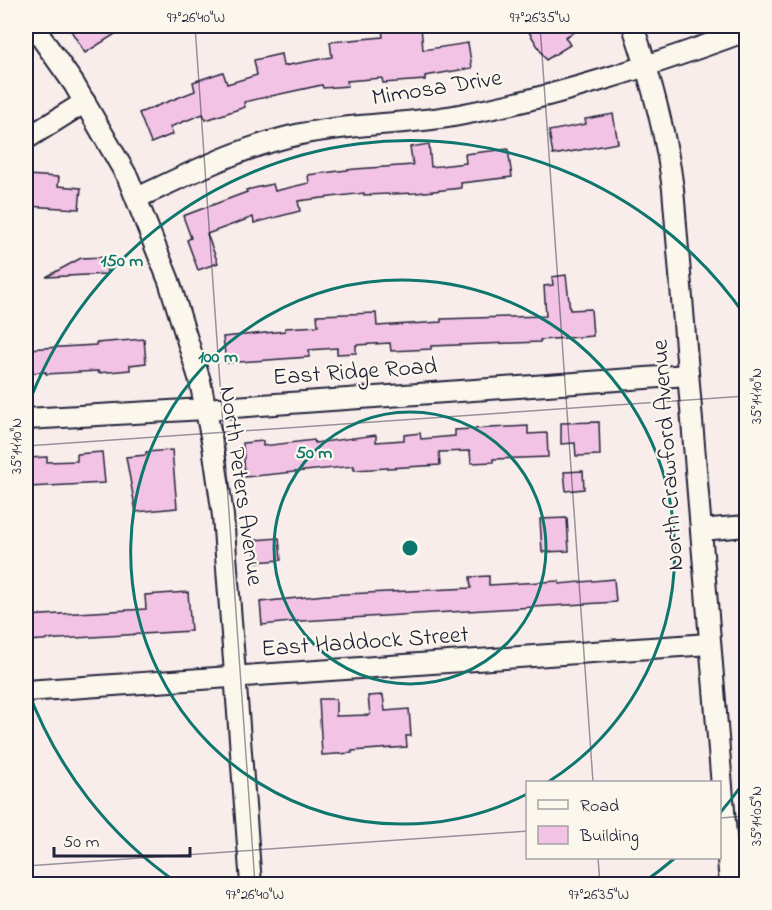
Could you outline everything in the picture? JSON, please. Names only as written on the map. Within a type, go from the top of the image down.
[{"type":"street","name":"North Peters Avenue","points":[[33,26],[85,102],[128,178],[170,281],[200,381],[213,446],[223,516],[251,885]]},
{"type":"street","name":"North Crawford Avenue","points":[[633,26],[656,99],[669,156],[681,270],[709,644],[735,882]]},
{"type":"street","name":"Mimosa Drive","points":[[137,198],[242,150],[311,132],[424,120],[484,110],[594,82],[747,31]]},
{"type":"street","points":[[26,139],[85,102]]},
{"type":"street","name":"East Ridge Road","points":[[26,419],[206,409],[688,375]]},
{"type":"street","points":[[701,530],[747,526]]},
{"type":"street","name":"East Haddock Street","points":[[26,691],[709,644]]},
{"type":"building","points":[[68,26],[128,26],[85,53]]},
{"type":"building","points":[[421,26],[423,50],[468,43],[472,68],[425,76],[425,80],[383,83],[382,78],[347,81],[348,86],[323,88],[322,85],[244,102],[245,107],[206,120],[203,114],[170,127],[173,134],[151,143],[139,113],[195,91],[193,82],[223,72],[227,84],[257,75],[254,60],[281,54],[283,66],[332,57],[330,42],[383,37],[382,29]]},
{"type":"building","points":[[540,26],[585,26],[565,37],[570,45],[546,60],[529,32]]},
{"type":"building","points":[[613,114],[618,143],[553,155],[549,131],[586,124],[585,119]]},
{"type":"building","points":[[429,144],[431,167],[466,163],[465,154],[508,149],[512,177],[461,183],[461,188],[416,193],[364,195],[364,193],[298,201],[300,211],[254,223],[253,217],[207,234],[218,263],[198,270],[187,240],[191,238],[183,216],[247,192],[246,190],[273,184],[275,191],[309,183],[308,175],[413,165],[410,147]]},
{"type":"building","points":[[26,175],[59,177],[58,186],[81,188],[79,209],[26,206]]},
{"type":"building","points":[[106,257],[107,274],[46,277],[81,258]]},
{"type":"building","points":[[566,275],[570,310],[591,309],[593,336],[540,340],[540,342],[431,346],[431,349],[391,351],[390,343],[356,345],[356,353],[337,354],[337,348],[309,350],[309,357],[226,363],[223,337],[285,331],[285,328],[318,326],[317,315],[376,313],[377,326],[441,322],[441,319],[546,316],[544,286],[553,285],[552,277]]},
{"type":"building","points":[[144,339],[146,363],[130,365],[130,370],[98,373],[98,371],[26,373],[26,349],[96,345],[96,343]]},
{"type":"building","points":[[599,422],[600,455],[576,456],[575,443],[561,444],[561,423]]},
{"type":"building","points":[[528,426],[528,434],[547,433],[548,457],[493,459],[493,462],[471,463],[470,451],[439,452],[440,465],[354,470],[354,466],[245,477],[243,443],[263,441],[263,446],[314,440],[315,443],[376,435],[376,442],[404,440],[404,435],[420,433],[421,439],[455,436],[455,430]]},
{"type":"building","points":[[172,450],[177,508],[136,512],[126,457],[146,455],[146,452]]},
{"type":"building","points":[[102,452],[105,483],[29,487],[27,458],[47,457],[47,462],[77,461],[77,454]]},
{"type":"building","points":[[583,471],[584,489],[566,491],[564,472]]},
{"type":"building","points":[[567,518],[569,551],[542,552],[540,519]]},
{"type":"building","points":[[279,538],[281,560],[256,562],[254,540]]},
{"type":"building","points":[[489,576],[489,585],[559,581],[559,584],[614,579],[616,602],[262,625],[260,602],[325,595],[471,588],[470,577]]},
{"type":"building","points":[[188,592],[191,631],[26,641],[26,616],[146,609],[145,595]]},
{"type":"building","points":[[383,695],[385,711],[409,709],[411,736],[406,736],[407,747],[322,755],[319,699],[336,699],[336,716],[370,715],[368,696]]}]
